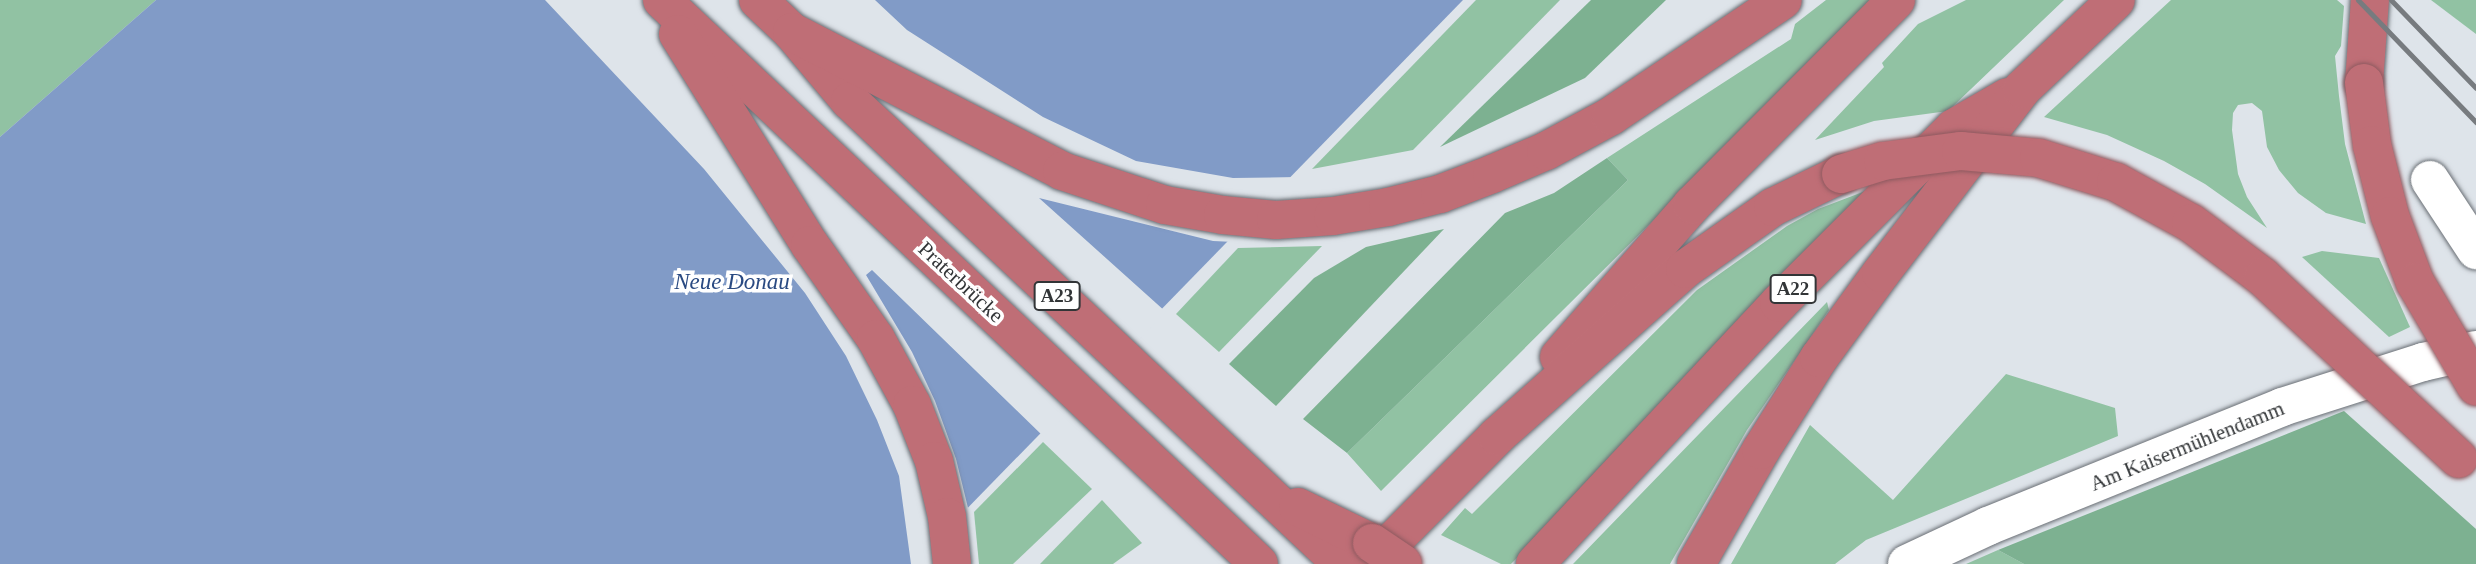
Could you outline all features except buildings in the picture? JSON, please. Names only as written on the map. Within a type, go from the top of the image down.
[{"type":"highway","points":[[657,0],[810,245],[876,339],[912,405],[934,461],[947,517],[952,564]]},
{"type":"highway","name":"Praterbrücke","points":[[662,0],[1253,560]]},
{"type":"highway","name":"A23","points":[[758,0],[792,32],[850,101],[1342,564]]},
{"type":"highway","points":[[1497,436],[1574,338],[1692,205],[1896,0]]},
{"type":"highway","name":"A22","points":[[1535,564],[1779,303],[1954,128],[2022,89],[2116,0]]},
{"type":"highway","points":[[2370,0],[2364,83],[2372,145],[2390,216],[2415,282],[2476,386]]},
{"type":"highway","points":[[792,32],[1012,148],[1075,176],[1165,205],[1223,215],[1276,220],[1332,216],[1388,207],[1440,194],[1546,151],[1611,116],[1775,5]]},
{"type":"highway","points":[[1696,564],[1761,450],[1819,358],[2022,89]]},
{"type":"highway","points":[[1370,564],[1497,436],[1685,269],[1727,237],[1773,207],[1841,174],[1883,161],[1961,151],[2039,158],[2116,182],[2191,223],[2263,277],[2468,467]]},
{"type":"highway","points":[[1264,491],[1372,543],[1403,564]]},
{"type":"street","points":[[2430,180],[2476,250]]},
{"type":"street","name":"Am Kaisermühlendamm","points":[[1906,564],[2000,522],[2282,407],[2423,362],[2476,350]]},
{"type":"green space","points":[[0,0],[156,0],[0,137]]},
{"type":"green space","points":[[1476,0],[1560,0],[1413,150],[1312,169]]},
{"type":"green space","points":[[1591,0],[1666,0],[1585,78],[1440,147]]},
{"type":"green space","points":[[1826,0],[1875,0],[1381,491],[1347,453],[1628,180],[1607,158],[1791,39],[1795,24]]},
{"type":"green space","points":[[1966,0],[2064,0],[1948,111],[1874,121],[1815,140],[1884,67],[1882,63],[1918,24]]},
{"type":"green space","points":[[2171,0],[2337,0],[2344,6],[2341,46],[2335,56],[2339,96],[2345,144],[2366,224],[2326,213],[2298,193],[2279,170],[2267,147],[2262,111],[2252,103],[2238,105],[2233,113],[2232,130],[2238,174],[2247,197],[2267,228],[2205,184],[2164,161],[2107,135],[2044,117]]},
{"type":"green space","points":[[2431,0],[2476,0],[2476,34]]},
{"type":"green space","points":[[1607,158],[1628,180],[1347,453],[1303,419],[1505,213],[1554,193]]},
{"type":"green space","points":[[1876,187],[1511,564],[1501,564],[1441,535],[1465,508],[1472,514],[1697,290],[1787,226],[1818,209]]},
{"type":"green space","points":[[1444,229],[1276,406],[1229,364],[1314,278],[1366,247]]},
{"type":"green space","points":[[1322,246],[1219,352],[1176,314],[1238,248]]},
{"type":"green space","points":[[2322,251],[2379,258],[2410,327],[2389,337],[2302,257]]},
{"type":"green space","points":[[1827,302],[1829,310],[1747,430],[1670,564],[1573,564]]},
{"type":"green space","points":[[2006,374],[2115,408],[2118,436],[1866,540],[1835,564],[1731,564],[1810,425],[1893,500]]},
{"type":"green space","points":[[2344,411],[2476,529],[2476,564],[2024,564],[1998,550]]},
{"type":"green space","points":[[1043,442],[1092,489],[1013,564],[979,564],[974,512]]},
{"type":"green space","points":[[1102,500],[1142,543],[1113,564],[1040,564]]},
{"type":"green space","points":[[1998,550],[2024,564],[1966,564]]},
{"type":"water","name":"Neue Donau","points":[[156,0],[1463,0],[913,564],[0,564],[0,137]]},
{"type":"pier","points":[[545,0],[875,0],[907,30],[1043,117],[1136,161],[1233,178],[1297,177],[1234,242],[1213,241],[1039,198],[1166,312],[1044,437],[872,270],[866,275],[912,352],[935,401],[956,459],[969,512],[918,564],[911,564],[899,476],[877,420],[846,356],[805,293],[704,169]]},
{"type":"railway","points":[[2358,0],[2476,122]]},
{"type":"railway","points":[[2391,0],[2476,88]]}]
